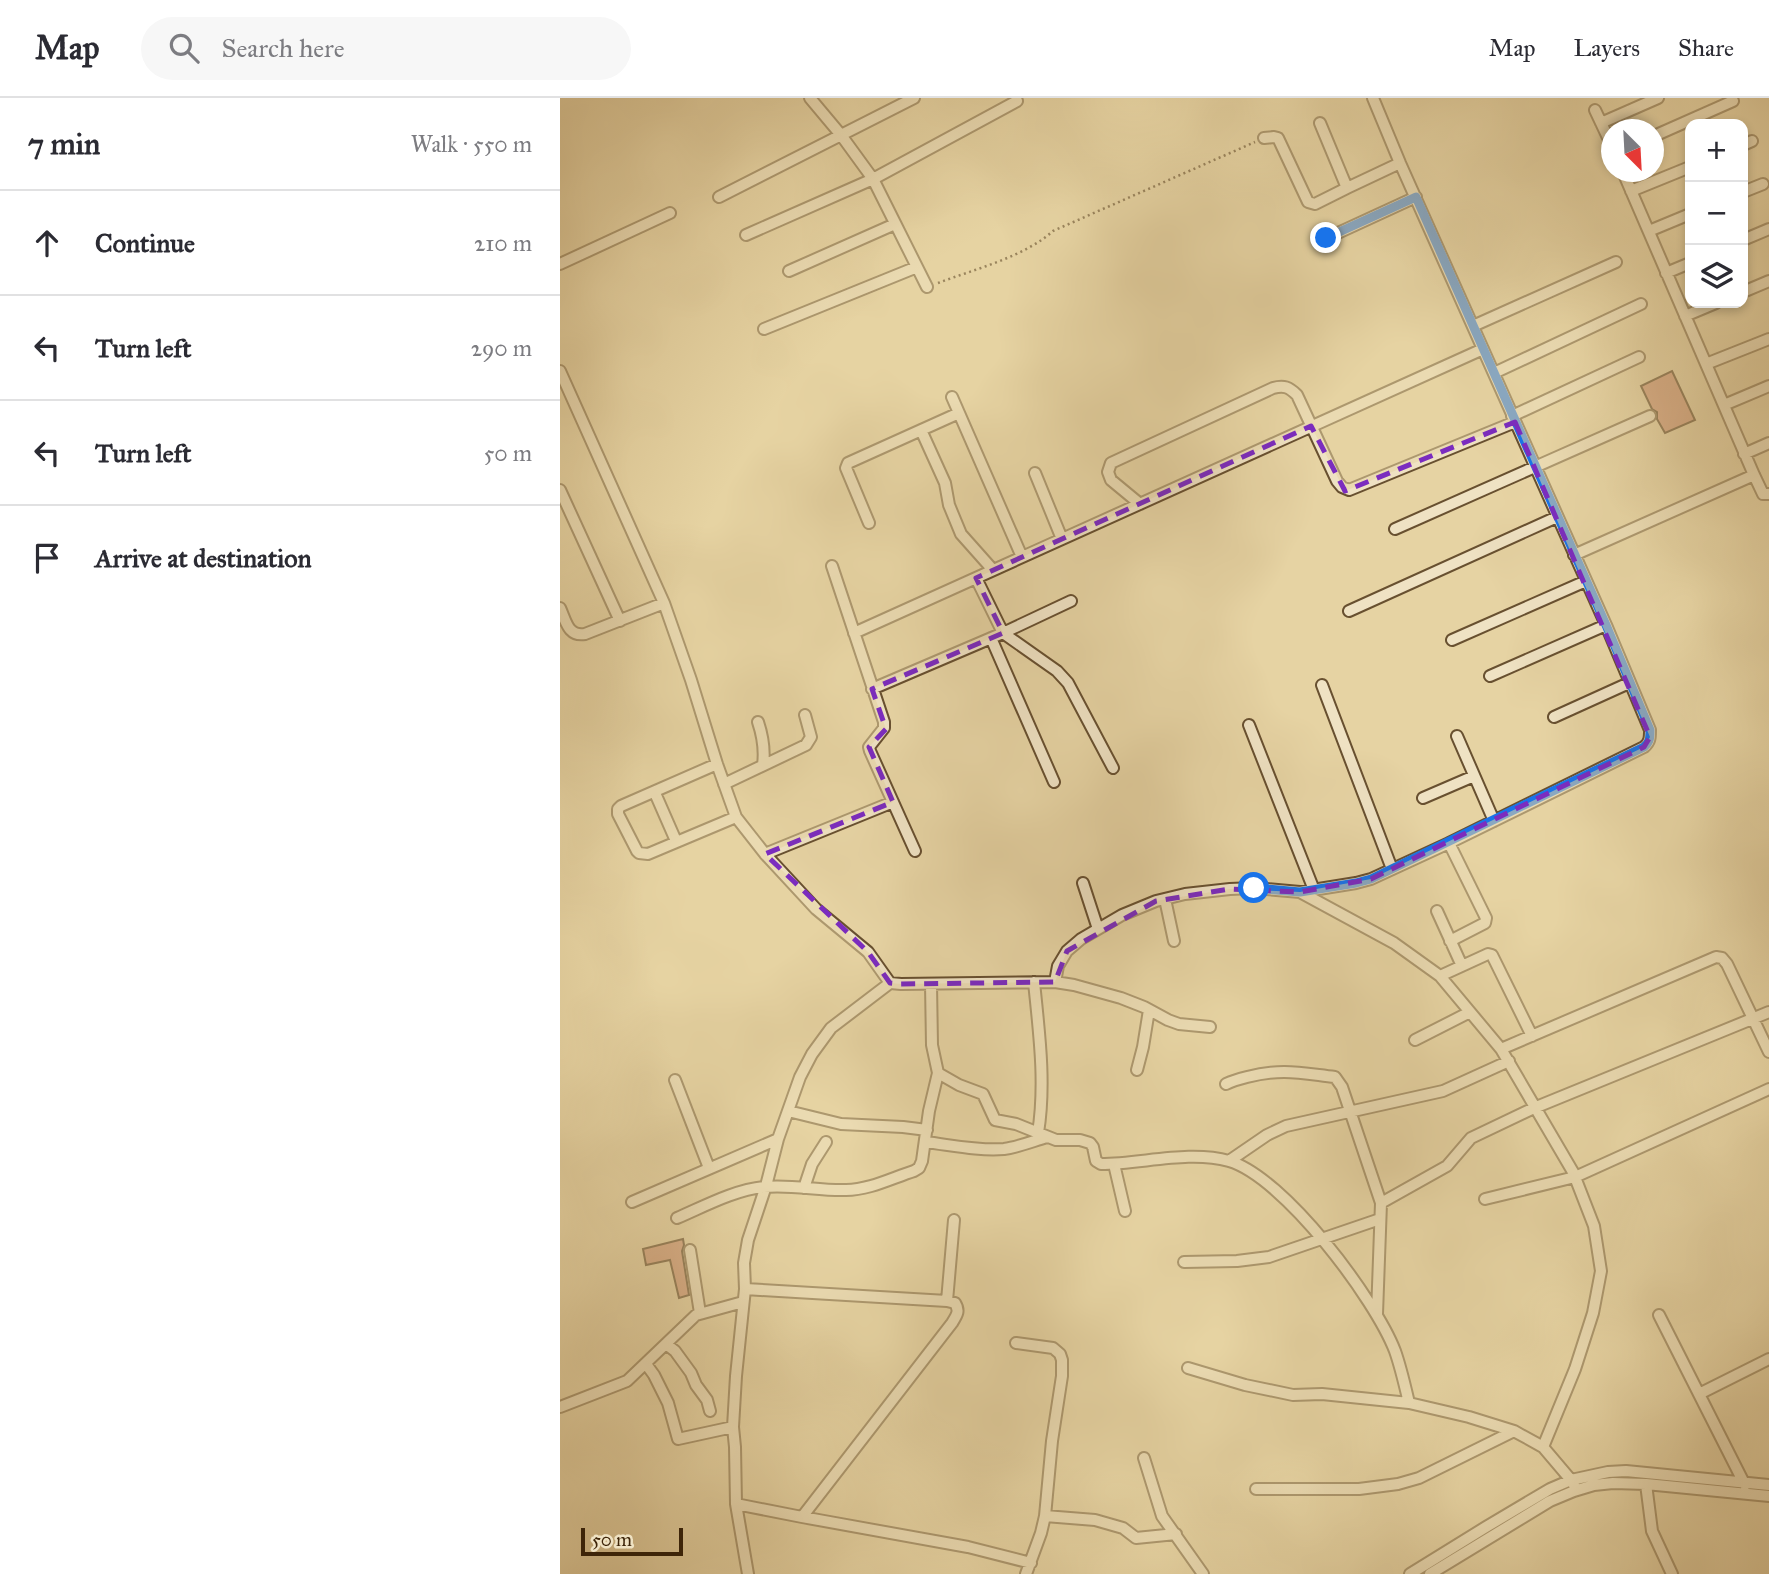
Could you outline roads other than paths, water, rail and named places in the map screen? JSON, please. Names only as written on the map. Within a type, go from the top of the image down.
[{"type":"street","points":[[810,98],[873,179],[927,287]]},
{"type":"street","points":[[719,197],[914,98]]},
{"type":"street","points":[[1055,982],[1058,966],[1067,951],[1081,939],[1122,915],[1156,901],[1185,894],[1230,889],[1300,892],[1371,879],[1494,821],[1648,743],[1650,730],[1606,625],[1373,98]]},
{"type":"street","points":[[1608,119],[1658,98]]},
{"type":"street","points":[[746,234],[873,179],[1017,101]]},
{"type":"street","points":[[1664,132],[1733,101]]},
{"type":"street","points":[[1595,110],[1601,122]]},
{"type":"street","points":[[1320,122],[1348,188]]},
{"type":"street","points":[[1264,138],[1278,138],[1308,202],[1315,204],[1400,163]]},
{"type":"street","points":[[1632,191],[1685,169]]},
{"type":"street","points":[[1628,182],[1744,454],[1761,491],[1768,497]]},
{"type":"street","points":[[1748,190],[1763,184]]},
{"type":"street","points":[[1326,238],[1416,197]]},
{"type":"street","points":[[560,264],[670,213]]},
{"type":"street","points":[[1649,231],[1685,216]]},
{"type":"street","points":[[789,271],[895,224]]},
{"type":"street","points":[[1748,238],[1769,229]]},
{"type":"street","points":[[1473,326],[1616,262]]},
{"type":"street","points":[[1667,273],[1685,264]]},
{"type":"street","points":[[764,329],[917,267]]},
{"type":"street","points":[[1748,290],[1769,281]]},
{"type":"street","points":[[1494,373],[1641,304]]},
{"type":"street","points":[[1685,316],[1704,308]]},
{"type":"street","points":[[1706,364],[1769,339]]},
{"type":"street","points":[[854,633],[1483,349]]},
{"type":"street","points":[[1140,504],[1111,480],[1108,472],[1111,463],[1282,386],[1290,388],[1297,395],[1337,481],[1349,490],[1514,419],[1639,357]]},
{"type":"street","points":[[560,371],[664,603],[736,817],[765,854],[816,909],[868,952],[890,983]]},
{"type":"street","points":[[1724,405],[1769,386]]},
{"type":"street","points":[[952,397],[1022,557]]},
{"type":"street","points":[[560,404],[573,398]]},
{"type":"street","points":[[869,523],[846,468],[848,463],[959,414]]},
{"type":"street","points":[[1395,529],[1650,416]]},
{"type":"street","points":[[922,430],[945,483],[949,505],[961,534],[993,570]]},
{"type":"street","points":[[1744,454],[1769,443]]},
{"type":"street","points":[[1035,473],[1062,540]]},
{"type":"street","points":[[1574,555],[1754,475]]},
{"type":"street","points":[[560,490],[620,621]]},
{"type":"street","points":[[1349,611],[1558,517]]},
{"type":"street","points":[[832,566],[884,728],[869,747],[915,851]]},
{"type":"street","points":[[976,578],[1003,633],[1056,671],[1068,683],[1114,768]]},
{"type":"street","points":[[1452,639],[1586,581]]},
{"type":"street","points":[[872,689],[1071,601]]},
{"type":"street","points":[[560,608],[572,633],[578,635],[664,603]]},
{"type":"street","points":[[1490,676],[1606,625]]},
{"type":"street","points":[[990,638],[1054,782]]},
{"type":"street","points":[[1554,717],[1629,683]]},
{"type":"street","points":[[1322,685],[1392,869]]},
{"type":"street","points":[[724,784],[806,745],[811,737],[805,715]]},
{"type":"street","points":[[758,722],[763,737],[763,765]]},
{"type":"street","points":[[1249,725],[1314,890]]},
{"type":"street","points":[[1457,736],[1494,821]]},
{"type":"street","points":[[717,764],[621,806],[618,814],[639,853],[648,853],[736,817]]},
{"type":"street","points":[[1423,798],[1474,776]]},
{"type":"street","points":[[655,793],[676,841]]},
{"type":"street","points":[[765,854],[893,802]]},
{"type":"street","points":[[1449,843],[1486,918],[1485,923],[1450,941]]},
{"type":"street","points":[[1083,883],[1098,929]]},
{"type":"street","points":[[1300,892],[1394,943],[1440,976],[1501,1049],[1575,1177],[1594,1226],[1601,1271],[1593,1313],[1575,1369],[1543,1447]]},
{"type":"street","points":[[1165,899],[1174,941]]},
{"type":"street","points":[[1437,911],[1462,966]]},
{"type":"street","points":[[1440,976],[1488,954],[1492,955],[1532,1036]]},
{"type":"street","points":[[1501,1049],[1716,957],[1722,958],[1727,964],[1769,1052]]},
{"type":"street","points":[[1034,982],[1042,1072],[1042,1135]]},
{"type":"street","points":[[748,1574],[736,1504],[733,1427],[745,1289],[744,1262],[778,1139],[800,1077],[812,1054],[831,1028],[890,983],[1034,982],[1074,985],[1121,998],[1179,1024],[1210,1027]]},
{"type":"street","points":[[677,1218],[717,1201],[765,1186],[856,1189],[919,1168],[938,1073],[932,1045],[930,984]]},
{"type":"street","points":[[1137,1070],[1149,1010]]},
{"type":"street","points":[[1381,1203],[1447,1166],[1471,1138],[1534,1108],[1769,1012]]},
{"type":"street","points":[[1415,1040],[1471,1013]]},
{"type":"street","points":[[1229,1161],[1277,1129],[1443,1091],[1509,1061]]},
{"type":"street","points":[[1226,1084],[1267,1072],[1288,1071],[1335,1077],[1342,1087],[1381,1203],[1377,1314]]},
{"type":"street","points":[[938,1073],[983,1094],[995,1120],[1016,1124],[1056,1140],[1080,1140],[1090,1143],[1096,1161],[1101,1164],[1205,1156],[1229,1161],[1256,1174],[1271,1185],[1322,1238],[1377,1314],[1395,1351],[1409,1403]]},
{"type":"street","points":[[676,1080],[709,1168]]},
{"type":"street","points":[[1485,1199],[1575,1177],[1769,1089]]},
{"type":"street","points":[[788,1111],[841,1124],[903,1127],[926,1136],[985,1149],[1021,1146],[1042,1135]]},
{"type":"street","points":[[632,1202],[778,1139]]},
{"type":"street","points":[[804,1188],[812,1164],[827,1142]]},
{"type":"street","points":[[1114,1164],[1125,1211]]},
{"type":"street","points":[[1184,1262],[1255,1260],[1269,1257],[1380,1219]]},
{"type":"street","points":[[947,1301],[954,1220]]},
{"type":"street","points":[[690,1250],[700,1313]]},
{"type":"street","points":[[745,1289],[947,1301],[955,1303],[958,1308],[958,1314],[952,1323],[802,1517]]},
{"type":"street","points":[[560,1407],[627,1381],[700,1313],[743,1303]]},
{"type":"street","points":[[1659,1315],[1744,1481],[1748,1494]]},
{"type":"street","points":[[736,1504],[968,1547],[1029,1569],[1045,1516],[1062,1360],[1058,1350],[1053,1348],[1016,1343]]},
{"type":"street","points":[[666,1344],[691,1373],[696,1385],[708,1400],[710,1411]]},
{"type":"street","points":[[1699,1394],[1769,1359]]},
{"type":"street","points":[[646,1364],[668,1403],[678,1439],[733,1427]]},
{"type":"street","points":[[1188,1368],[1245,1385],[1293,1395],[1322,1394],[1409,1403],[1469,1417],[1514,1431],[1543,1447],[1574,1485]]},
{"type":"street","points":[[1255,1489],[1359,1489],[1398,1484],[1419,1478],[1514,1431]]},
{"type":"street","points":[[1144,1458],[1162,1516],[1203,1574]]},
{"type":"street","points":[[1410,1574],[1525,1503],[1608,1472],[1626,1471],[1769,1485]]},
{"type":"street","points":[[1646,1484],[1653,1531],[1672,1574]]},
{"type":"street","points":[[1430,1574],[1574,1485],[1646,1484],[1769,1496]]},
{"type":"street","points":[[1045,1516],[1095,1520],[1123,1528],[1136,1538],[1176,1534]]}]
